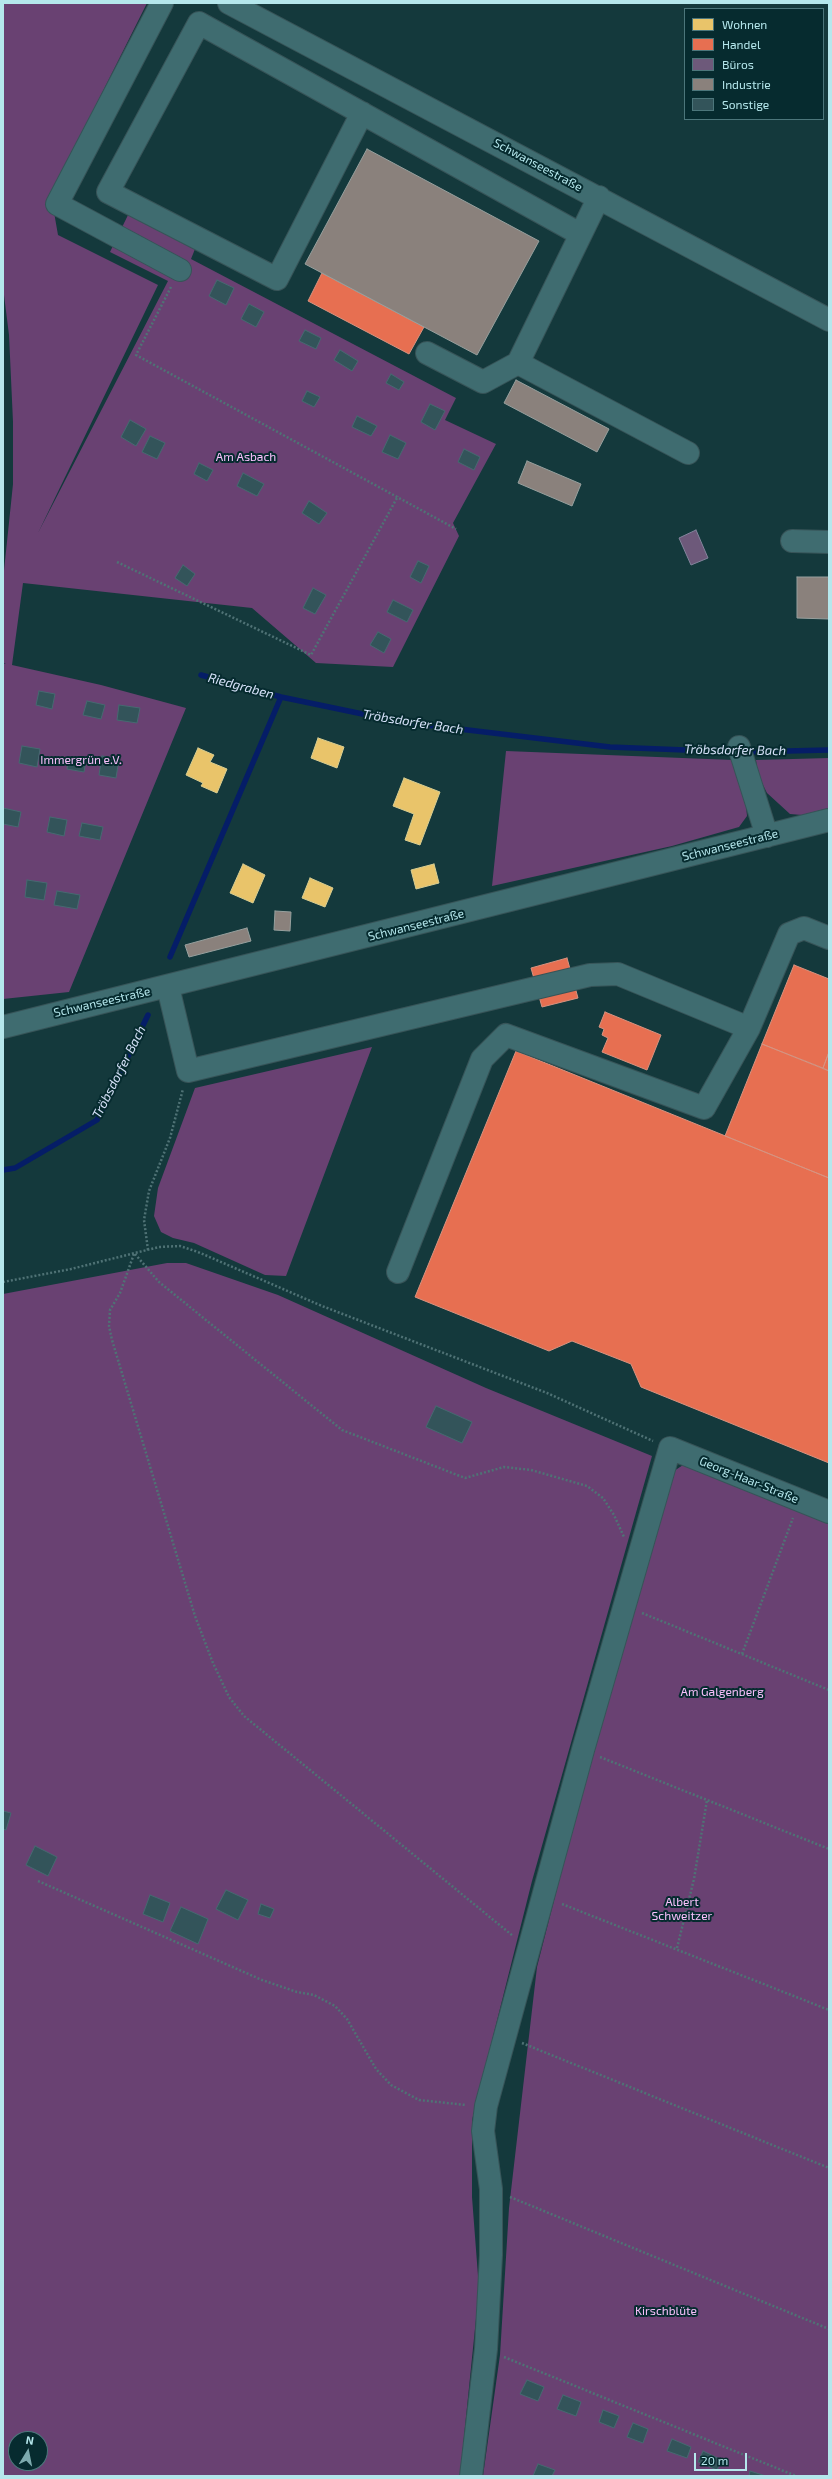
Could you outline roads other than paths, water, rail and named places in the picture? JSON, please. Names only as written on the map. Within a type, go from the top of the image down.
[{"type":"street","points":[[162,3],[57,204],[180,270]]},
{"type":"street","name":"Schwanseestraße","points":[[239,6],[829,320]]},
{"type":"street","points":[[362,114],[277,279],[108,192],[199,23],[580,234]]},
{"type":"street","points":[[427,353],[483,382],[518,363],[599,197]]},
{"type":"street","points":[[518,363],[688,453]]},
{"type":"street","points":[[792,541],[829,542]]},
{"type":"street","points":[[739,747],[767,836]]},
{"type":"street","name":"Schwanseestraße","points":[[3,1027],[99,1002],[168,987],[829,820]]},
{"type":"street","points":[[398,1272],[482,1059],[506,1035],[704,1108],[749,1028],[789,934],[804,928],[829,938]]},
{"type":"street","points":[[168,987],[188,1071],[590,975],[618,974],[708,1009],[749,1028]]},
{"type":"street","name":"Georg-Haar-Straße","points":[[471,2476],[486,2349],[491,2255],[491,2190],[483,2131],[486,2106],[507,2038],[528,1949],[583,1750],[670,1448],[829,1512]]},
{"type":"waterway","name":"Tröbsdorfer Bach","points":[[201,675],[281,697],[401,722],[610,747],[735,752]]},
{"type":"waterway","name":"Tröbsdorfer Bach","points":[[170,957],[281,697]]},
{"type":"waterway","name":"Tröbsdorfer Bach","points":[[745,752],[829,750]]},
{"type":"waterway","name":"Tröbsdorfer Bach","points":[[3,1170],[15,1168],[97,1120],[148,1015]]},
{"type":"park label","name":"Am Asbach","points":[[246,457]]},
{"type":"park label","name":"Immergrün e.V.","points":[[81,760]]},
{"type":"park label","name":"Am Galgenberg","points":[[722,1692]]},
{"type":"park label","name":"Albert Schweitzer","points":[[682,1909]]},
{"type":"park label","name":"Kirschblüte","points":[[666,2311]]},
{"type":"water label","name":"Riedgraben","points":[[241,686]]}]
